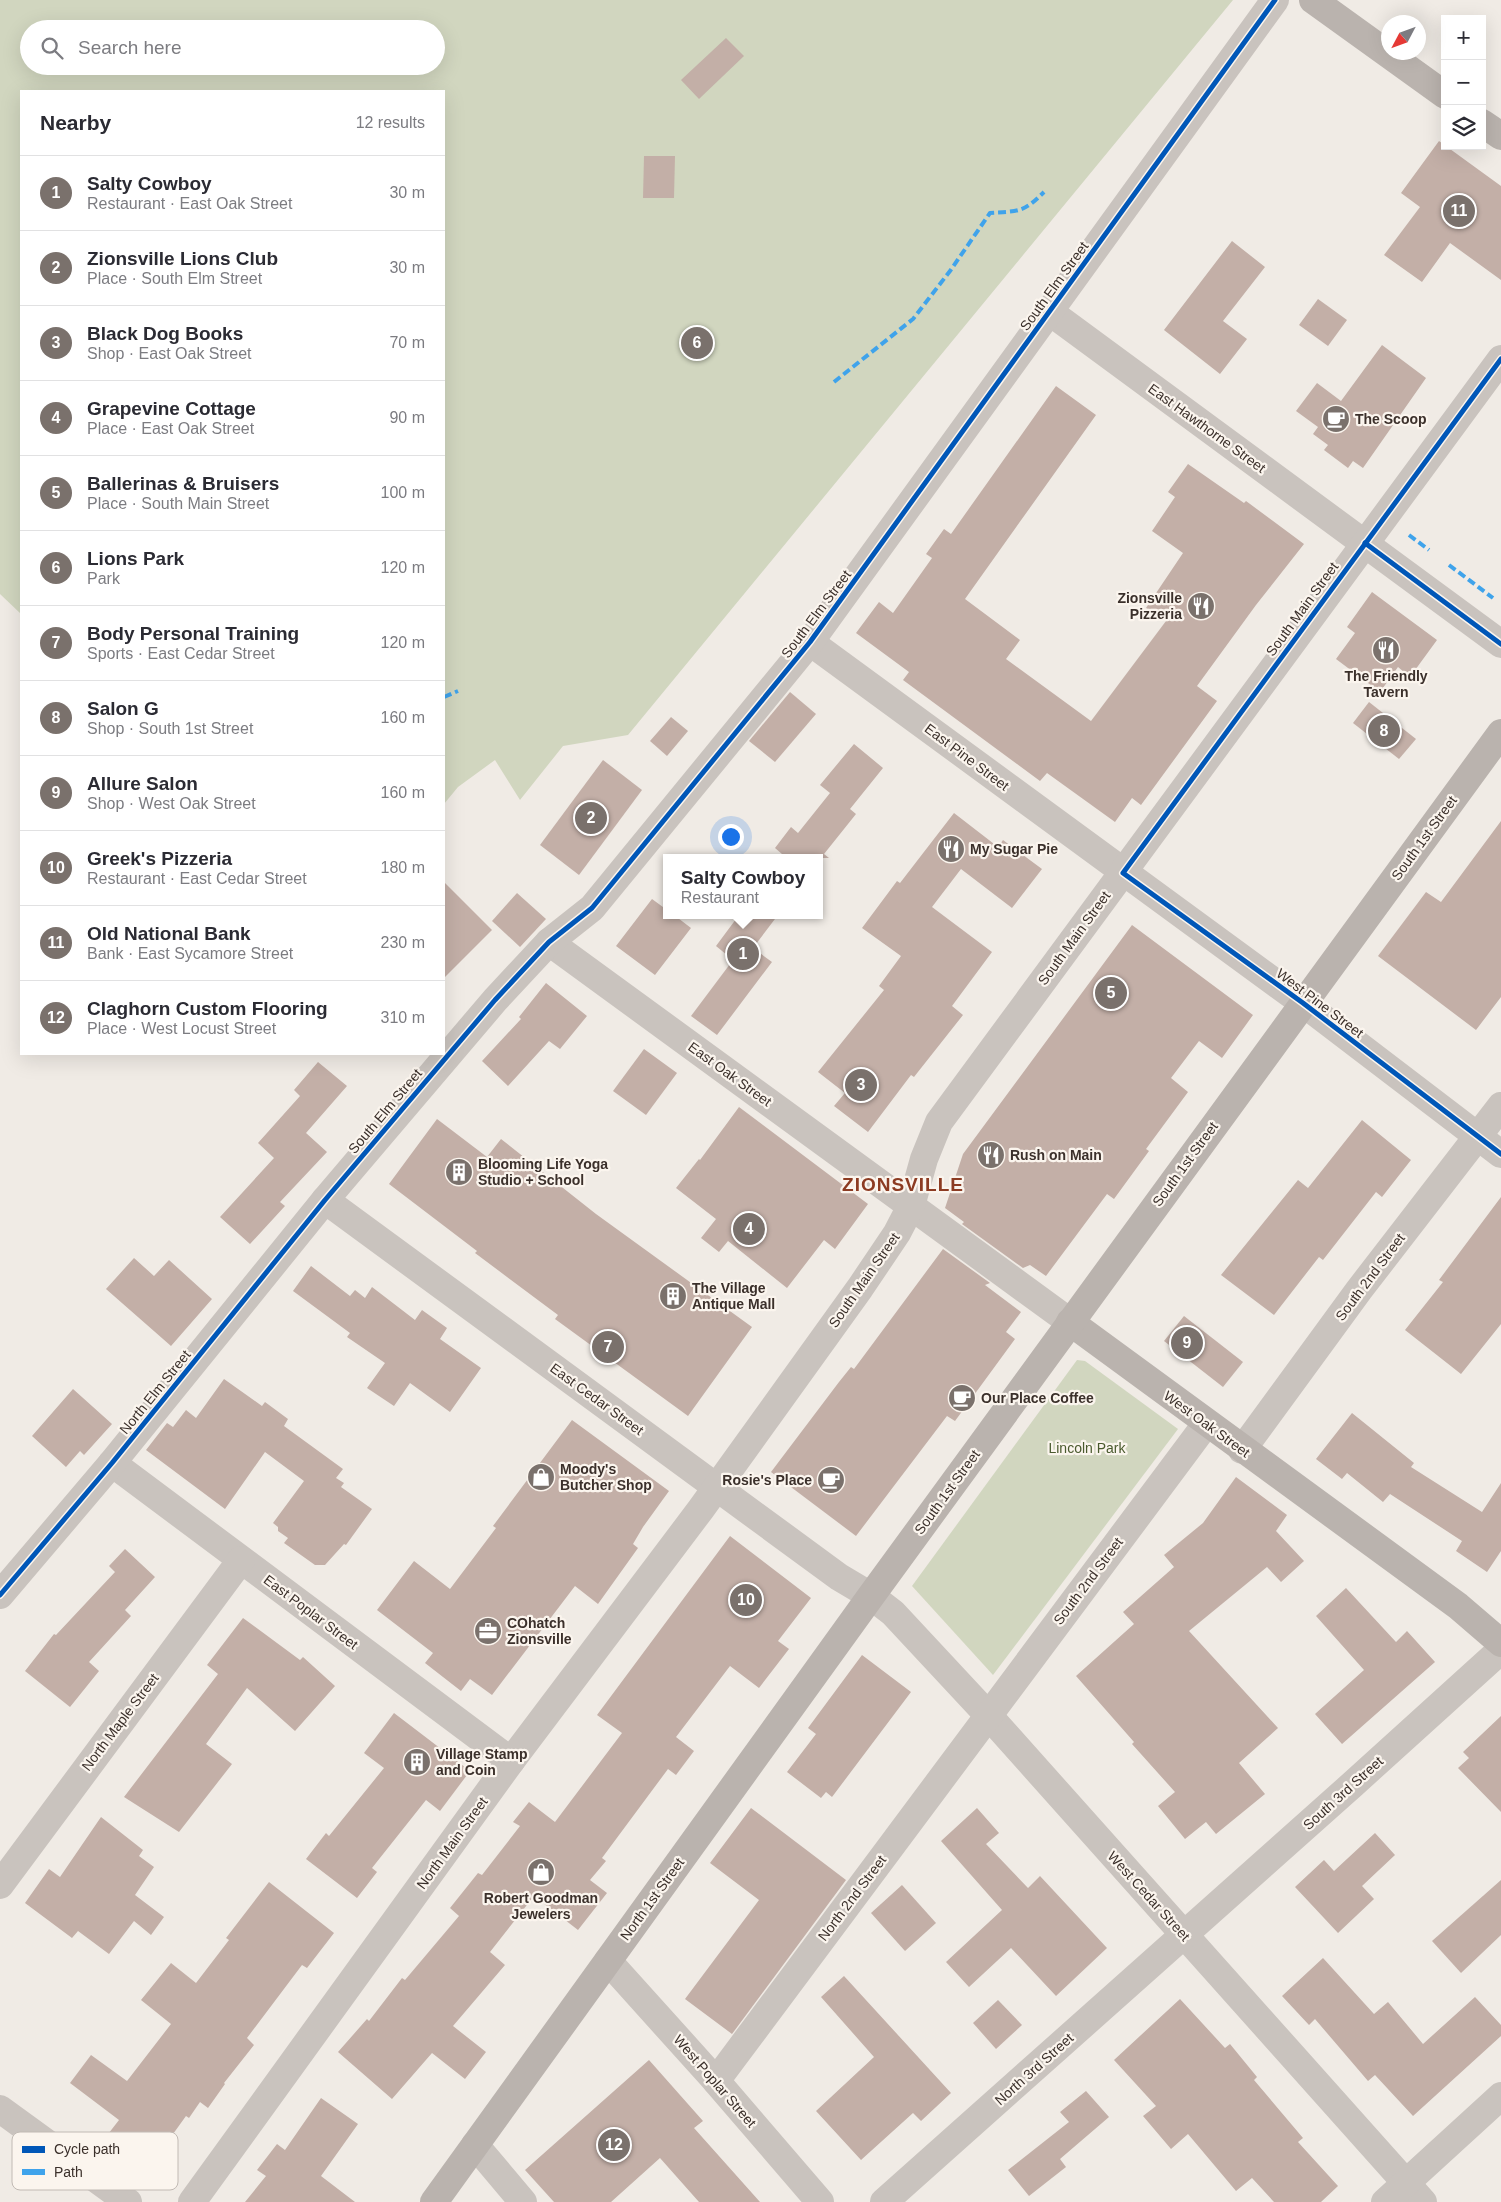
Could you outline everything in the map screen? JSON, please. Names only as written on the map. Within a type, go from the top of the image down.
[{"type":"main road","points":[[1313,0],[1441,93]]},
{"type":"main road","points":[[1486,126],[1501,136]]},
{"type":"main road","name":"South 1st Street","points":[[871,1596],[1501,733]]},
{"type":"main road","name":"West Oak Street","points":[[1070,1322],[1206,1424],[1450,1601],[1501,1643]]},
{"type":"main road","name":"North 1st Street","points":[[434,2202],[871,1596]]},
{"type":"street","name":"South Elm Street","points":[[325,1200],[495,1000],[549,942],[592,908],[810,642],[1275,0]]},
{"type":"street","name":"East Hawthorne Street","points":[[1050,312],[1203,426],[1365,542],[1501,644]]},
{"type":"street","name":"South Main Street","points":[[717,1487],[860,1288],[897,1233],[910,1206],[924,1159],[939,1122],[1501,359]]},
{"type":"street","name":"East Pine Street","points":[[810,642],[1123,873]]},
{"type":"street","name":"West Pine Street","points":[[1123,873],[1303,1003],[1501,1154]]},
{"type":"street","name":"East Oak Street","points":[[549,942],[910,1206]]},
{"type":"street","name":"South 2nd Street","points":[[1242,1450],[1359,1290],[1501,1106]]},
{"type":"street","name":"North Elm Street","points":[[0,1595],[112,1463],[325,1200]]},
{"type":"street","name":"East Cedar Street","points":[[325,1200],[839,1577],[871,1596]]},
{"type":"street","name":"West Oak Street","points":[[910,1206],[1070,1322]]},
{"type":"street","name":"South 2nd Street","points":[[988,1715],[1206,1424]]},
{"type":"street","name":"East Poplar Street","points":[[112,1463],[511,1761]]},
{"type":"street","name":"North Main Street","points":[[192,2202],[511,1761],[717,1487]]},
{"type":"street","name":"North Maple Street","points":[[0,1885],[241,1560]]},
{"type":"street","name":"West Cedar Street","points":[[871,1596],[893,1613],[988,1715],[1414,2193]]},
{"type":"street","name":"South 3rd Street","points":[[1184,1935],[1501,1650]]},
{"type":"street","name":"North 2nd Street","points":[[716,2081],[988,1715]]},
{"type":"street","name":"North 3rd Street","points":[[884,2202],[1184,1935]]},
{"type":"street","name":"West Poplar Street","points":[[608,1961],[716,2081],[820,2202]]},
{"type":"street","points":[[1386,2202],[1414,2193],[1501,2096]]},
{"type":"street","points":[[0,2109],[32,2132]]},
{"type":"street","points":[[475,2145],[523,2202]]},
{"type":"street","points":[[111,2190],[128,2202]]},
{"type":"green space","points":[[0,0],[1233,0],[628,735],[563,746],[520,800],[495,760],[458,787],[445,803],[445,90],[20,90],[20,613],[0,594]]},
{"type":"green space","name":"Lincoln Park","points":[[1077,1360],[1085,1361],[1178,1429],[993,1675],[912,1586]]},
{"type":"building","points":[[726,38],[744,56],[699,99],[681,80]]},
{"type":"building","points":[[1439,141],[1441,142],[1441,150],[1451,150],[1501,186],[1501,280],[1450,243],[1422,282],[1384,255],[1420,207],[1401,193]]},
{"type":"building","points":[[644,156],[675,156],[674,198],[643,198]]},
{"type":"building","points":[[1232,241],[1265,267],[1223,321],[1247,339],[1220,374],[1164,330]]},
{"type":"building","points":[[1318,299],[1347,320],[1328,346],[1299,325]]},
{"type":"building","points":[[1382,345],[1426,378],[1363,468],[1353,461],[1348,468],[1324,450],[1328,445],[1313,434],[1318,427],[1296,411],[1317,383],[1341,401]]},
{"type":"building","points":[[1056,386],[1096,415],[965,599],[1020,640],[1006,659],[1091,721],[1166,621],[1146,608],[1183,553],[1152,531],[1175,497],[1168,492],[1188,464],[1244,503],[1246,501],[1304,544],[1256,605],[1197,686],[1217,701],[1141,805],[1132,798],[1115,822],[1047,773],[1040,781],[903,680],[909,672],[856,633],[879,602],[893,613],[932,558],[926,554],[944,529],[951,534]]},
{"type":"building","name":"The Friendly Tavern","points":[[1372,592],[1437,640],[1410,677],[1398,667],[1380,692],[1336,659],[1355,633],[1347,627]]},
{"type":"building","points":[[790,692],[816,714],[775,762],[749,741]]},
{"type":"building","points":[[1369,702],[1416,739],[1399,759],[1353,723]]},
{"type":"building","points":[[671,717],[688,731],[667,756],[650,741]]},
{"type":"building","points":[[854,744],[883,768],[850,809],[856,814],[824,854],[829,858],[823,858],[823,854],[782,854],[775,848],[791,827],[798,833],[830,793],[820,785]]},
{"type":"building","points":[[603,760],[642,790],[579,875],[540,845]]},
{"type":"building","points":[[954,813],[998,847],[1003,840],[1042,869],[1012,908],[961,869],[932,907],[992,952],[952,1006],[963,1015],[914,1077],[911,1075],[868,1132],[834,1106],[845,1093],[818,1072],[884,990],[879,986],[901,956],[862,928],[897,881],[900,883]]},
{"type":"building","points":[[1501,821],[1501,997],[1476,1030],[1378,956],[1426,892],[1441,902]]},
{"type":"building","points":[[445,883],[492,930],[445,977]]},
{"type":"building","points":[[517,893],[546,919],[520,947],[492,921]]},
{"type":"building","points":[[652,899],[663,907],[663,919],[679,919],[691,928],[655,975],[616,946]]},
{"type":"building","points":[[736,919],[775,919],[753,948],[772,962],[717,1035],[691,1016],[733,960],[716,946]]},
{"type":"building","points":[[1132,925],[1253,1015],[1222,1058],[1199,1041],[1171,1078],[1188,1092],[1146,1149],[1149,1151],[1114,1199],[1107,1194],[1046,1276],[1030,1265],[1023,1268],[962,1224],[964,1222],[945,1208],[963,1154]]},
{"type":"building","points":[[546,983],[587,1016],[560,1049],[549,1041],[508,1086],[482,1061],[521,1019],[519,1017]]},
{"type":"building","points":[[644,1049],[677,1073],[646,1115],[613,1091]]},
{"type":"building","points":[[318,1062],[347,1086],[306,1133],[327,1152],[280,1202],[285,1206],[250,1244],[220,1217],[274,1158],[258,1143],[300,1096],[294,1090]]},
{"type":"building","points":[[739,1107],[868,1204],[835,1249],[824,1240],[787,1288],[728,1241],[719,1252],[701,1238],[716,1219],[676,1188],[700,1160]]},
{"type":"building","points":[[437,1119],[487,1157],[501,1139],[596,1214],[752,1327],[688,1416],[555,1319],[558,1315],[475,1253],[477,1251],[389,1184]]},
{"type":"building","points":[[1362,1120],[1411,1160],[1382,1197],[1376,1192],[1323,1260],[1319,1257],[1274,1315],[1221,1275],[1298,1180],[1308,1188]]},
{"type":"building","points":[[1501,1197],[1501,1324],[1461,1374],[1405,1330],[1443,1282],[1439,1280]]},
{"type":"building","points":[[943,1249],[990,1283],[985,1285],[1021,1312],[1006,1332],[1015,1339],[955,1421],[947,1416],[856,1536],[771,1472],[851,1367],[854,1369]]},
{"type":"building","points":[[134,1258],[154,1276],[169,1260],[212,1299],[171,1346],[106,1289]]},
{"type":"building","points":[[311,1266],[350,1296],[355,1290],[365,1298],[372,1287],[415,1320],[422,1310],[447,1328],[440,1339],[481,1368],[450,1412],[410,1383],[394,1406],[367,1388],[385,1363],[347,1337],[350,1333],[293,1291]]},
{"type":"building","points":[[1184,1316],[1243,1362],[1223,1387],[1164,1341]]},
{"type":"building","points":[[224,1379],[262,1406],[265,1402],[288,1419],[284,1426],[343,1469],[336,1478],[344,1483],[341,1487],[372,1509],[346,1545],[344,1544],[325,1565],[315,1565],[284,1543],[288,1538],[278,1531],[278,1527],[273,1523],[304,1481],[265,1452],[225,1509],[146,1450],[167,1423],[173,1427],[186,1410],[196,1418]]},
{"type":"building","points":[[73,1389],[112,1424],[84,1455],[80,1451],[66,1467],[32,1436]]},
{"type":"building","points":[[1352,1413],[1414,1463],[1411,1467],[1482,1512],[1501,1483],[1501,1551],[1487,1572],[1456,1551],[1462,1541],[1390,1494],[1383,1502],[1347,1473],[1342,1479],[1316,1459]]},
{"type":"building","points":[[572,1420],[669,1491],[633,1544],[638,1548],[598,1604],[575,1586],[492,1695],[470,1679],[461,1691],[425,1663],[433,1653],[377,1610],[414,1561],[450,1589],[496,1528],[493,1526]]},
{"type":"building","points":[[1236,1477],[1287,1515],[1276,1531],[1304,1561],[1281,1582],[1267,1567],[1189,1631],[1278,1728],[1239,1763],[1265,1794],[1216,1834],[1206,1822],[1185,1839],[1158,1806],[1175,1792],[1132,1744],[1134,1742],[1076,1676],[1134,1624],[1123,1612],[1174,1567],[1164,1555],[1203,1523]]},
{"type":"building","points":[[730,1536],[811,1598],[778,1641],[789,1649],[759,1688],[730,1666],[676,1737],[694,1751],[676,1775],[668,1769],[602,1858],[606,1861],[590,1880],[607,1893],[578,1930],[534,1896],[490,1952],[505,1965],[453,2026],[486,2052],[465,2079],[432,2053],[392,2099],[338,2052],[367,2019],[369,2021],[402,1978],[405,1980],[459,1916],[450,1908],[478,1873],[482,1875],[520,1826],[513,1822],[529,1802],[555,1822],[622,1733],[597,1715]]},
{"type":"building","points":[[125,1549],[155,1577],[125,1610],[131,1616],[89,1662],[99,1671],[70,1707],[25,1671],[54,1634],[56,1635],[115,1572],[109,1566]]},
{"type":"building","points":[[1346,1588],[1396,1642],[1407,1631],[1435,1662],[1342,1744],[1315,1714],[1364,1670],[1316,1616]]},
{"type":"building","points":[[243,1618],[300,1660],[303,1657],[335,1686],[295,1731],[247,1688],[206,1744],[232,1764],[179,1832],[124,1797],[218,1674],[207,1665]]},
{"type":"building","points":[[862,1655],[911,1692],[832,1797],[826,1792],[821,1798],[787,1772],[816,1734],[808,1728]]},
{"type":"building","points":[[394,1713],[470,1771],[440,1811],[426,1800],[372,1868],[377,1872],[357,1898],[306,1859],[326,1833],[329,1836],[384,1768],[364,1753]]},
{"type":"building","points":[[1501,1716],[1501,1812],[1458,1768],[1469,1758],[1463,1752]]},
{"type":"building","points":[[751,1808],[846,1880],[732,2034],[685,1999],[759,1900],[710,1863]]},
{"type":"building","points":[[977,1808],[999,1833],[986,1844],[1028,1888],[1040,1876],[1107,1948],[1056,1996],[1011,1948],[969,1987],[946,1962],[1002,1910],[941,1841]]},
{"type":"building","points":[[101,1817],[143,1850],[139,1856],[154,1867],[135,1895],[164,1917],[151,1935],[134,1921],[109,1954],[78,1931],[72,1938],[25,1903],[49,1869],[60,1877]]},
{"type":"building","points":[[1375,1833],[1395,1855],[1362,1886],[1374,1899],[1338,1933],[1295,1887],[1324,1860],[1334,1871]]},
{"type":"building","points":[[1501,1880],[1501,1935],[1461,1973],[1432,1941]]},
{"type":"building","points":[[269,1882],[334,1933],[307,1968],[302,1965],[247,2038],[254,2045],[224,2083],[208,2108],[200,2102],[189,2118],[186,2116],[174,2132],[110,2132],[119,2120],[70,2083],[91,2055],[127,2081],[171,2024],[141,2000],[171,1963],[196,1983],[229,1940],[226,1938]]},
{"type":"building","points":[[902,1885],[936,1923],[905,1951],[871,1913]]},
{"type":"building","points":[[1323,1958],[1374,2014],[1388,2002],[1423,2044],[1475,1997],[1501,2025],[1501,2036],[1413,2116],[1375,2075],[1368,2081],[1315,2019],[1309,2025],[1282,1996]]},
{"type":"building","points":[[844,1976],[951,2093],[921,2121],[913,2113],[861,2160],[816,2111],[874,2057],[821,1997]]},
{"type":"building","points":[[1180,1999],[1225,2048],[1230,2044],[1257,2077],[1254,2080],[1303,2138],[1298,2142],[1338,2186],[1321,2202],[1274,2202],[1252,2178],[1236,2191],[1188,2134],[1171,2149],[1143,2116],[1156,2106],[1114,2060]]},
{"type":"building","points":[[998,2000],[1022,2025],[996,2049],[973,2023]]},
{"type":"building","points":[[649,2060],[703,2121],[694,2128],[760,2202],[699,2202],[660,2158],[611,2202],[554,2202],[525,2170]]},
{"type":"building","points":[[1086,2091],[1109,2117],[1060,2159],[1066,2167],[1029,2196],[1008,2170],[1069,2122],[1060,2112]]},
{"type":"building","points":[[321,2098],[358,2124],[321,2176],[355,2202],[245,2202],[266,2176],[257,2170],[277,2144],[285,2150]]},
{"type":"marked path","points":[[834,382],[913,319],[950,271],[990,213],[1020,210],[1031,204],[1044,192]]},
{"type":"marked path","points":[[1409,535],[1429,550]]},
{"type":"marked path","points":[[1449,565],[1493,598]]},
{"type":"marked path","points":[[445,697],[458,691]]},
{"type":"cycle path","points":[[0,1595],[112,1463],[325,1200],[495,1000],[549,942],[592,908],[810,642],[1275,0]]},
{"type":"cycle path","points":[[1501,359],[1123,873],[1303,1003],[1501,1154]]},
{"type":"cycle path","points":[[1365,543],[1501,644]]},
{"type":"place","name":"Old National Bank","points":[[1459,211]]},
{"type":"place","name":"Lions Park","points":[[697,343]]},
{"type":"place","name":"The Scoop","points":[[1336,419]]},
{"type":"place","name":"Zionsville Pizzeria","points":[[1201,606]]},
{"type":"place","name":"The Friendly Tavern","points":[[1386,650]]},
{"type":"place","name":"Salon G","points":[[1384,731]]},
{"type":"place","name":"Zionsville Lions Club","points":[[591,818]]},
{"type":"place","name":"My Sugar Pie","points":[[951,849]]},
{"type":"place","name":"Salty Cowboy","points":[[743,954]]},
{"type":"place","name":"Ballerinas & Bruisers","points":[[1111,993]]},
{"type":"place","name":"Black Dog Books","points":[[861,1085]]},
{"type":"place","name":"Rush on Main","points":[[991,1155]]},
{"type":"place","name":"Blooming Life Yoga Studio + School","points":[[459,1172]]},
{"type":"place","name":"Grapevine Cottage","points":[[749,1229]]},
{"type":"place","name":"The Village Antique Mall","points":[[673,1296]]},
{"type":"place","name":"Allure Salon","points":[[1187,1343]]},
{"type":"place","name":"Body Personal Training","points":[[608,1347]]},
{"type":"place","name":"Our Place Coffee","points":[[962,1398]]},
{"type":"place","name":"Moody's Butcher Shop","points":[[541,1477]]},
{"type":"place","name":"Rosie's Place","points":[[831,1480]]},
{"type":"place","name":"Greek's Pizzeria","points":[[746,1600]]},
{"type":"place","name":"COhatch Zionsville","points":[[488,1631]]},
{"type":"place","name":"Village Stamp and Coin","points":[[417,1762]]},
{"type":"place","name":"Robert Goodman Jewelers","points":[[541,1872]]},
{"type":"place","name":"Claghorn Custom Flooring","points":[[614,2145]]},
{"type":"district","name":"ZIONSVILLE","points":[[903,1184]]}]
